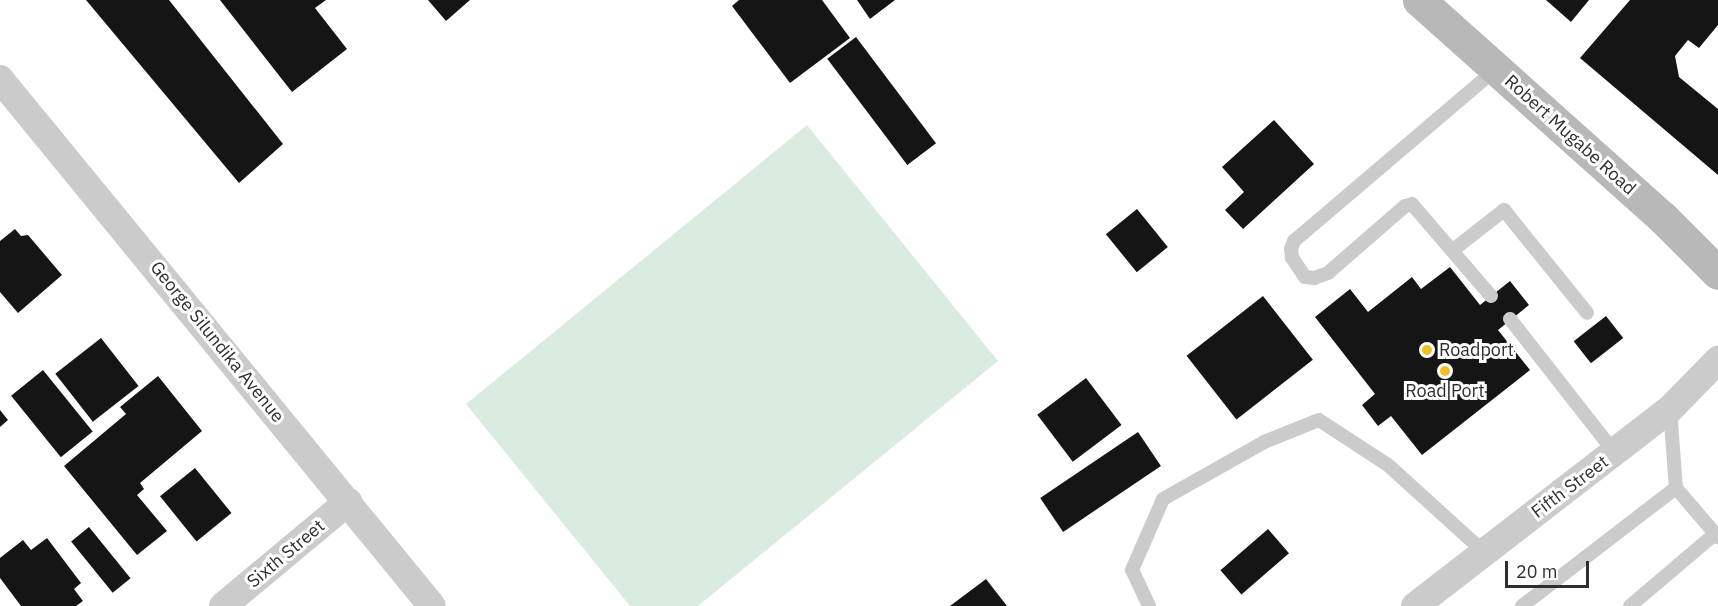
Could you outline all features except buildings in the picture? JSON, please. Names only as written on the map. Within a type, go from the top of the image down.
[{"type":"main road","name":"Robert Mugabe Road","points":[[1419,0],[1662,217],[1718,273]]},
{"type":"street","name":"George Silundika Avenue","points":[[0,79],[432,606]]},
{"type":"street","name":"Fifth Street","points":[[1415,606],[1670,409],[1718,360]]},
{"type":"street","name":"Sixth Street","points":[[224,606],[348,502]]},
{"type":"lane","points":[[1491,296],[1412,204],[1405,206],[1328,273],[1314,278],[1305,277],[1292,258],[1291,249],[1294,241],[1496,69]]},
{"type":"lane","points":[[1453,250],[1504,210],[1587,313]]},
{"type":"lane","points":[[1510,319],[1615,453]]},
{"type":"lane","points":[[1630,606],[1717,536],[1676,488],[1670,409]]},
{"type":"lane","points":[[1149,606],[1132,570],[1163,499],[1264,442],[1318,420],[1388,465],[1484,552]]},
{"type":"lane","points":[[1522,606],[1676,488]]},
{"type":"green space","points":[[807,125],[998,361],[698,606],[630,606],[466,404]]},
{"type":"place","name":"Roadport","points":[[1427,350]]},
{"type":"place","name":"Road Port","points":[[1445,371]]}]
